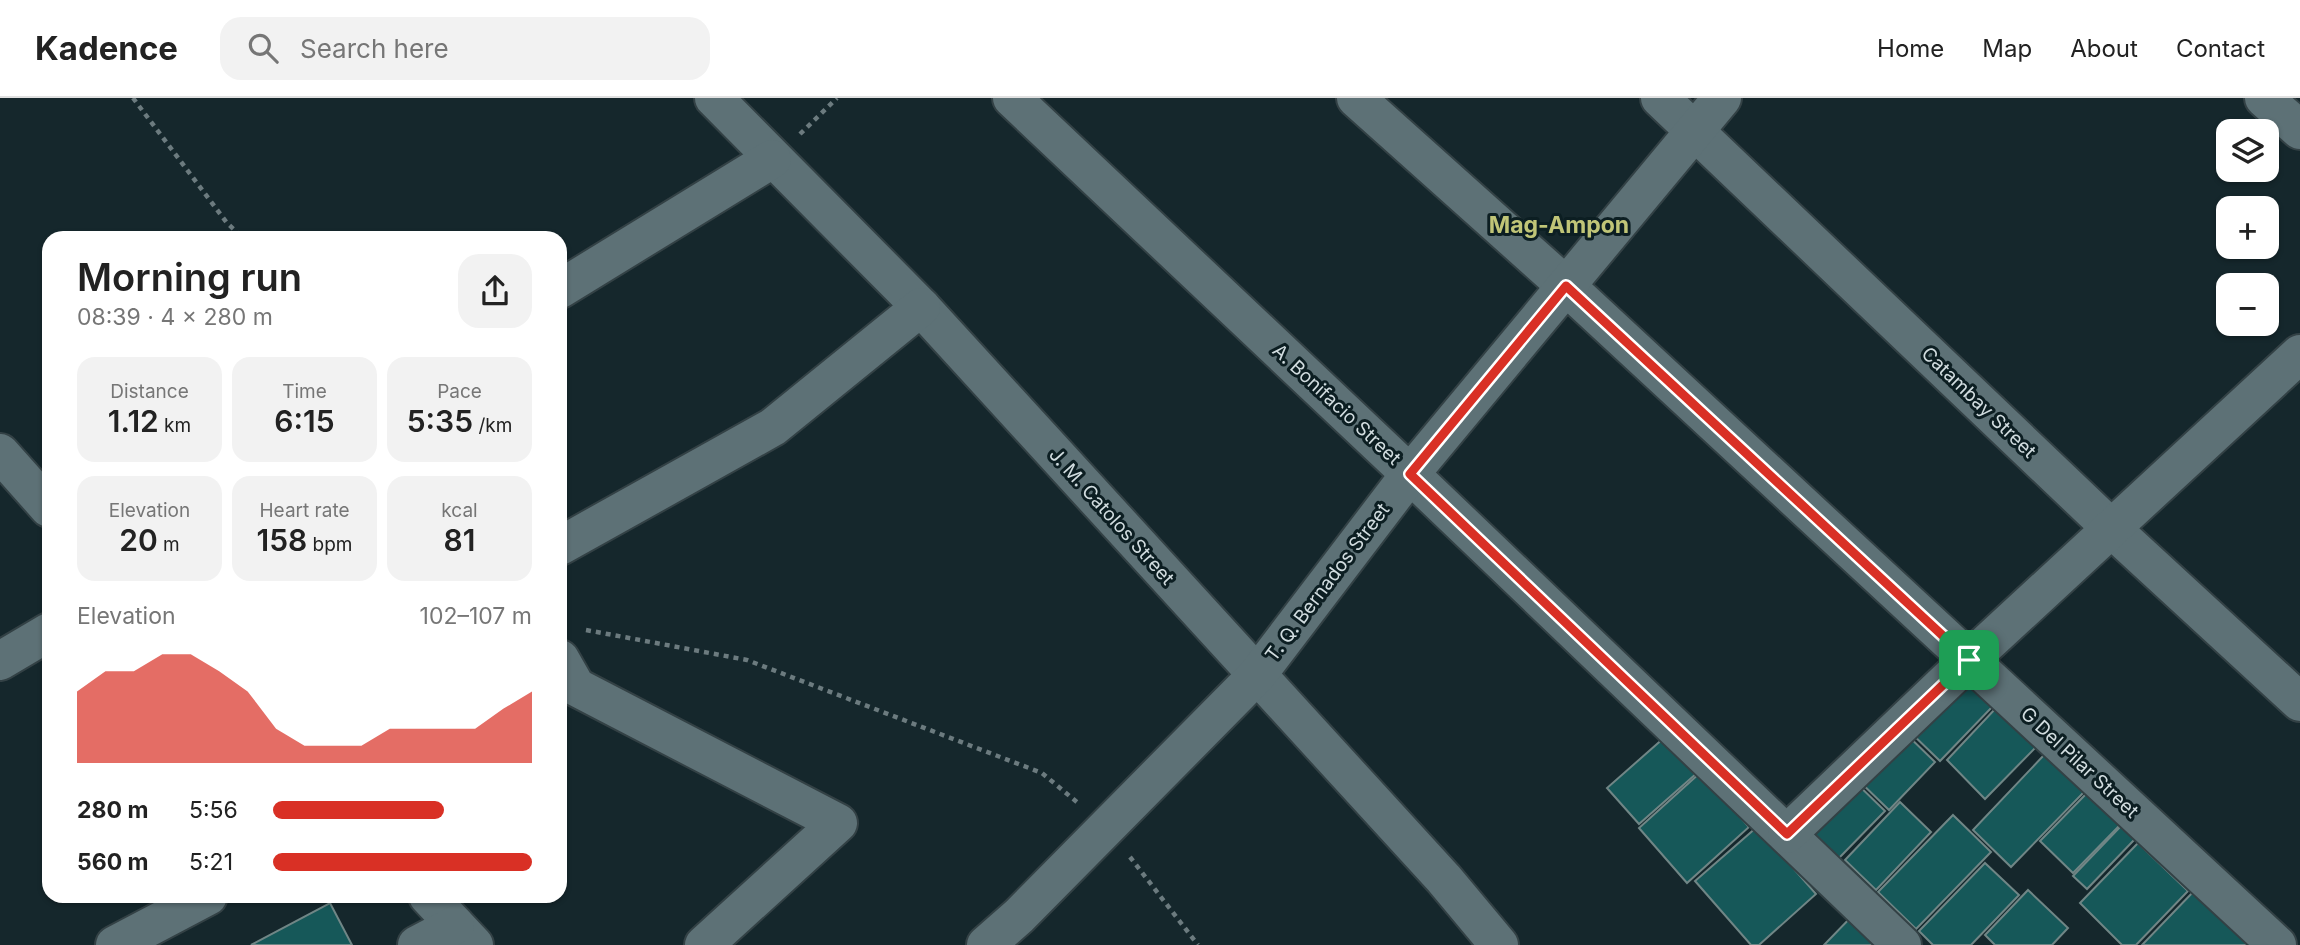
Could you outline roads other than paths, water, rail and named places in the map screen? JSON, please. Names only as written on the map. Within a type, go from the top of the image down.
[{"type":"street","name":"J. M. Catolos Street","points":[[714,98],[921,307],[1444,879],[1499,945]]},
{"type":"street","name":"A. Bonifacio Street","points":[[1012,98],[1902,945]]},
{"type":"street","name":"G Del Pilar Street","points":[[1356,98],[1566,286],[2277,945]]},
{"type":"street","name":"Catambay Street","points":[[1660,98],[2112,529],[2300,702]]},
{"type":"street","name":"T. Q. Bernados Street","points":[[986,945],[1019,916],[1257,675],[1410,474],[1722,98]]},
{"type":"street","points":[[2264,98],[2300,130]]},
{"type":"street","points":[[567,285],[772,159]]},
{"type":"street","points":[[567,542],[773,427],[921,307]]},
{"type":"street","points":[[1787,834],[1969,660],[2300,354]]},
{"type":"street","points":[[0,453],[42,500]]},
{"type":"street","points":[[0,661],[42,636]]},
{"type":"street","points":[[567,644],[576,687],[838,824],[704,945]]},
{"type":"street","points":[[115,945],[195,903]]},
{"type":"street","points":[[435,903],[465,935]]},
{"type":"street","points":[[417,945],[465,935]]},
{"type":"district","name":"Mag-Ampon","points":[[1559,225]]}]
